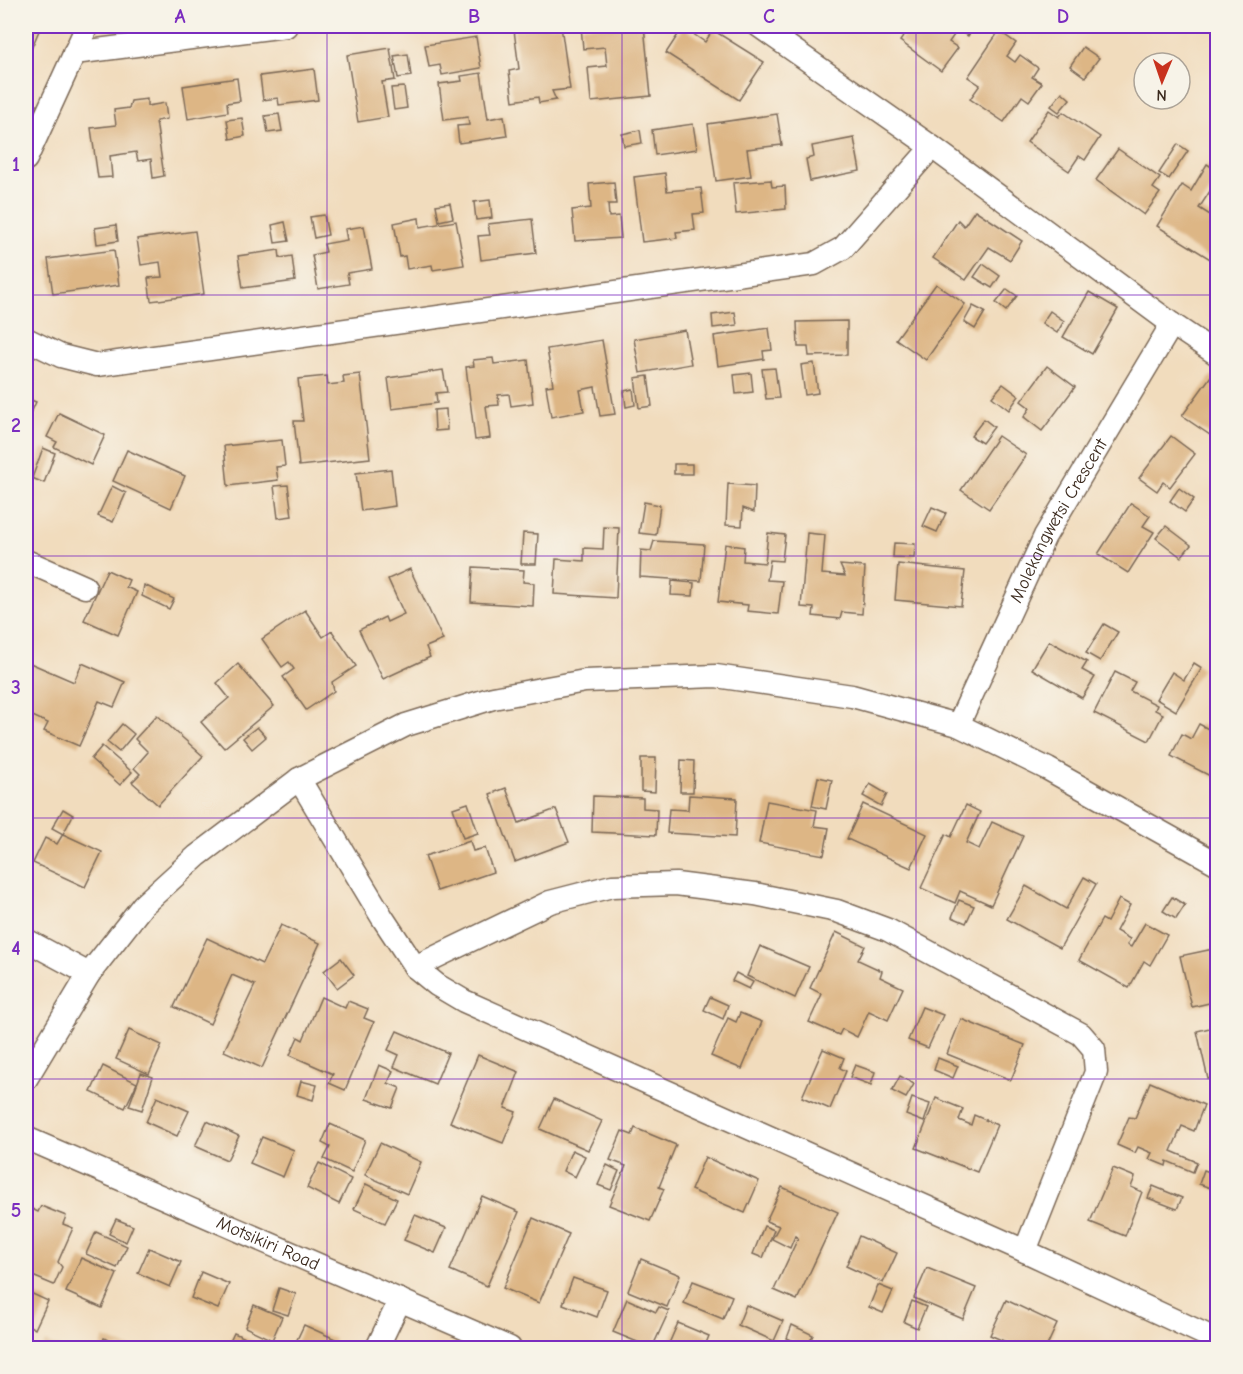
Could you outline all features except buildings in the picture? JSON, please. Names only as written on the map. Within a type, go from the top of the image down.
[{"type":"street","points":[[26,159],[87,26]]},
{"type":"street","points":[[74,52],[286,26]]},
{"type":"street","points":[[759,26],[932,147],[1172,324],[1218,355]]},
{"type":"street","points":[[26,339],[61,356],[97,365],[814,264],[843,248],[932,147]]},
{"type":"street","name":"Molekangwetsi Crescent","points":[[958,725],[1046,536],[1172,324]]},
{"type":"street","points":[[26,561],[85,587]]},
{"type":"street","points":[[26,1079],[89,974],[143,905],[197,856],[299,779],[406,725],[493,698],[585,681],[716,676],[852,696],[958,725],[1048,769],[1218,864]]},
{"type":"street","points":[[299,779],[381,916],[415,967],[436,985],[464,1001],[1025,1251],[1217,1340],[1213,1348]]},
{"type":"street","points":[[415,967],[550,902],[612,886],[676,884],[755,894],[837,911],[888,930],[1081,1034],[1094,1049],[1096,1072],[1025,1251]]},
{"type":"street","points":[[26,940],[89,974]]},
{"type":"street","name":"Motsikiri Road","points":[[26,1138],[510,1348]]},
{"type":"street","points":[[377,1348],[400,1300]]}]
